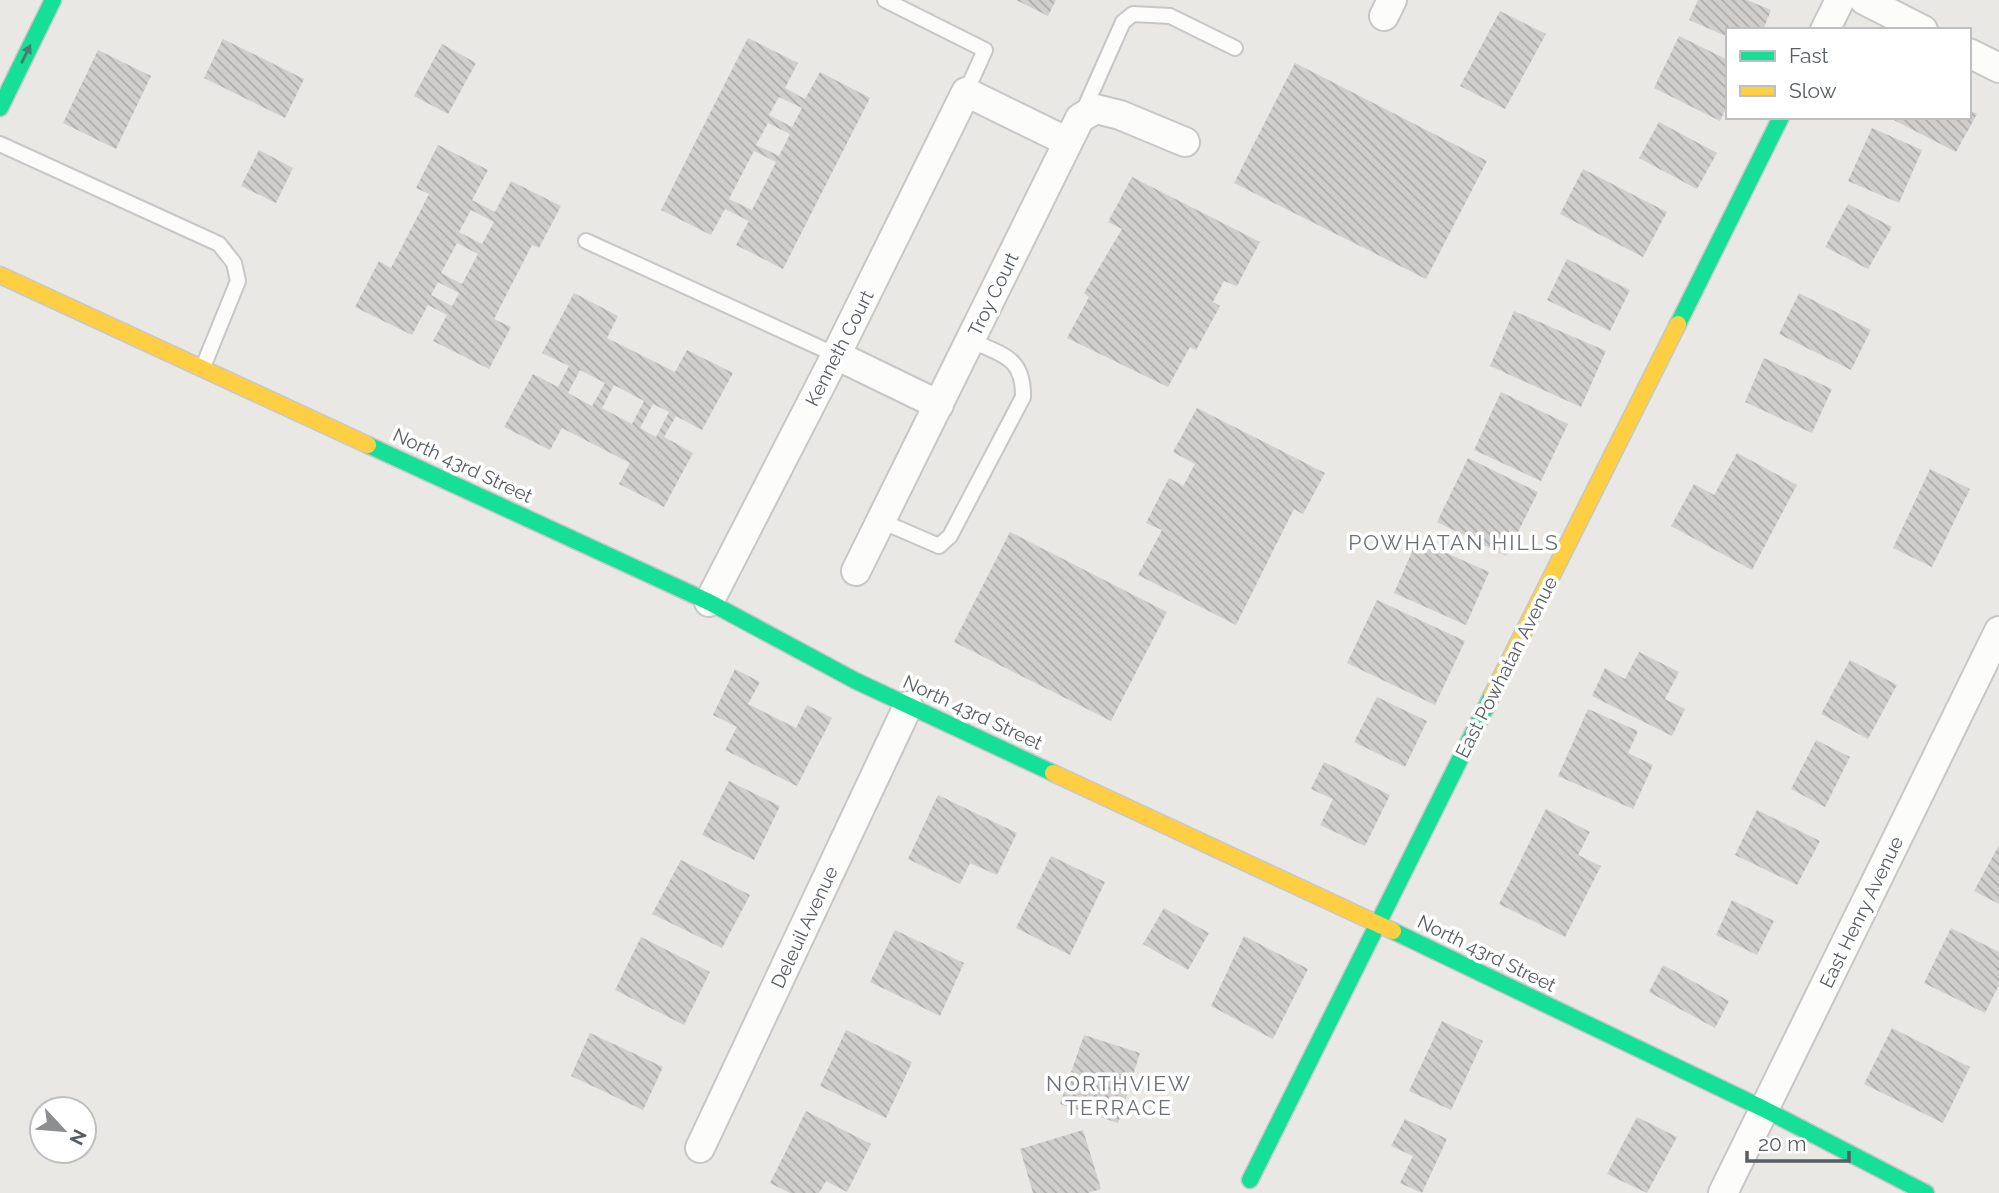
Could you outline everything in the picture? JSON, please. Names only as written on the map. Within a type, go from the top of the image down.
[{"type":"street","points":[[0,108],[53,0]]},
{"type":"street","points":[[1826,28],[1840,0]]},
{"type":"street","points":[[1864,0],[1919,28]]},
{"type":"street","points":[[1971,54],[1999,68]]},
{"type":"street","points":[[966,92],[1074,130],[1096,109],[1120,115],[1185,142]]},
{"type":"street","name":"Kenneth Court","points":[[709,601],[836,355],[966,92]]},
{"type":"street","name":"East Powhatan Avenue","points":[[1250,1180],[1780,119]]},
{"type":"street","name":"Troy Court","points":[[856,572],[1074,130]]},
{"type":"street","name":"North 43rd Street","points":[[0,275],[709,601],[908,706],[1378,924],[1764,1109],[1926,1193]]},
{"type":"street","points":[[836,355],[939,405]]},
{"type":"street","name":"East Henry Avenue","points":[[1723,1193],[1999,631]]},
{"type":"street","name":"Deleuil Avenue","points":[[700,1147],[908,706]]},
{"type":"lane","points":[[885,0],[985,50],[966,92]]},
{"type":"lane","points":[[1074,130],[1123,22],[1133,14],[1170,16],[1235,48]]},
{"type":"lane","points":[[0,144],[219,244],[234,263],[238,281],[202,368]]},
{"type":"lane","points":[[586,241],[836,355]]},
{"type":"lane","points":[[881,521],[939,546],[950,536],[1023,397],[1023,379],[1014,360],[970,340]]},
{"type":"building","points":[[1016,0],[1056,0],[1048,16]]},
{"type":"building","points":[[1698,0],[1747,0],[1771,10],[1764,28],[1726,28],[1726,36],[1689,20]]},
{"type":"building","points":[[1500,11],[1546,34],[1505,109],[1460,86]]},
{"type":"building","points":[[1679,36],[1726,59],[1726,108],[1720,121],[1654,88]]},
{"type":"building","points":[[748,38],[798,63],[785,88],[805,99],[820,72],[870,98],[783,269],[736,245],[749,221],[725,209],[711,235],[661,210]],"holes":[[[779,97],[802,108],[792,127],[769,115]],[[768,123],[790,134],[779,156],[756,145]],[[754,151],[776,162],[752,210],[729,199]]]},
{"type":"building","points":[[223,39],[304,79],[285,118],[204,78]]},
{"type":"building","points":[[442,44],[476,63],[448,114],[414,96]]},
{"type":"building","points":[[98,50],[151,76],[116,149],[63,123]]},
{"type":"building","points":[[1295,63],[1487,161],[1426,279],[1234,183]]},
{"type":"building","points":[[1971,111],[1977,114],[1956,152],[1892,119],[1971,119]]},
{"type":"building","points":[[1659,122],[1717,153],[1697,189],[1639,158]]},
{"type":"building","points":[[1872,128],[1922,150],[1899,203],[1848,181]]},
{"type":"building","points":[[438,145],[488,170],[472,200],[495,212],[511,181],[561,206],[539,248],[532,245],[494,319],[511,327],[489,369],[433,341],[447,315],[428,305],[412,335],[355,307],[379,261],[391,268],[429,194],[416,188]],"holes":[[[471,210],[494,222],[482,244],[459,232]],[[457,243],[478,254],[462,284],[441,273]],[[438,282],[459,293],[452,306],[431,295]]]},
{"type":"building","points":[[259,150],[293,168],[276,203],[241,186]]},
{"type":"building","points":[[1583,169],[1667,212],[1643,257],[1560,214]]},
{"type":"building","points":[[1132,177],[1260,242],[1237,286],[1224,281],[1213,302],[1220,306],[1196,350],[1190,347],[1168,387],[1067,338],[1089,297],[1084,293],[1122,229],[1108,222]]},
{"type":"building","points":[[1848,204],[1892,227],[1868,269],[1825,247]]},
{"type":"building","points":[[1567,259],[1630,290],[1610,331],[1547,300]]},
{"type":"building","points":[[574,293],[618,316],[607,338],[675,372],[687,350],[733,373],[702,430],[676,416],[664,437],[693,453],[664,507],[619,484],[630,463],[562,428],[550,450],[504,427],[533,374],[558,387],[569,366],[542,353]],"holes":[[[580,370],[605,383],[592,406],[568,393]],[[614,385],[644,401],[632,424],[602,408]],[[653,404],[669,412],[656,437],[640,428]]]},
{"type":"building","points":[[1799,293],[1871,330],[1851,370],[1779,334]]},
{"type":"building","points":[[1514,311],[1606,351],[1581,407],[1490,366]]},
{"type":"building","points":[[1764,358],[1832,389],[1812,433],[1745,402]]},
{"type":"building","points":[[1501,392],[1568,424],[1541,481],[1474,450]]},
{"type":"building","points":[[1197,408],[1325,473],[1303,514],[1294,509],[1236,625],[1138,575],[1162,530],[1146,523],[1169,478],[1183,486],[1195,464],[1173,452]]},
{"type":"building","points":[[1737,453],[1797,485],[1752,570],[1671,526],[1694,484],[1714,495]]},
{"type":"building","points":[[1468,458],[1538,492],[1506,556],[1437,522]]},
{"type":"building","points":[[1930,469],[1970,489],[1932,567],[1893,548]]},
{"type":"building","points":[[1010,532],[1167,612],[1111,721],[954,642]]},
{"type":"building","points":[[1417,540],[1489,572],[1466,625],[1394,593]]},
{"type":"building","points":[[1377,600],[1465,641],[1435,705],[1347,663]]},
{"type":"building","points":[[1639,652],[1679,672],[1665,699],[1685,709],[1672,736],[1592,696],[1605,668],[1625,679]]},
{"type":"building","points":[[1850,660],[1897,685],[1868,739],[1821,714]]},
{"type":"building","points":[[735,669],[760,682],[748,704],[796,728],[807,705],[832,718],[797,786],[725,750],[737,727],[713,715]]},
{"type":"building","points":[[1377,697],[1427,721],[1405,767],[1354,742]]},
{"type":"building","points":[[1588,709],[1638,731],[1628,753],[1653,765],[1633,809],[1558,776]]},
{"type":"building","points":[[1816,740],[1850,757],[1825,807],[1791,789]]},
{"type":"building","points":[[1324,762],[1390,795],[1365,846],[1320,825],[1333,799],[1311,789]]},
{"type":"building","points":[[729,781],[780,806],[754,860],[702,835]]},
{"type":"building","points":[[938,795],[1017,833],[997,875],[970,863],[960,884],[908,859]]},
{"type":"building","points":[[1546,809],[1590,832],[1578,855],[1601,866],[1565,937],[1499,904]]},
{"type":"building","points":[[1757,810],[1820,841],[1797,885],[1735,855]]},
{"type":"building","points":[[1999,845],[1999,904],[1974,891]]},
{"type":"building","points":[[1051,856],[1105,882],[1070,955],[1016,928]]},
{"type":"building","points":[[681,860],[750,895],[722,948],[652,914]]},
{"type":"building","points":[[1732,900],[1774,921],[1757,955],[1716,935]]},
{"type":"building","points":[[1164,908],[1209,933],[1188,970],[1143,944]]},
{"type":"building","points":[[1951,928],[1999,952],[1999,985],[1985,1013],[1924,983]]},
{"type":"building","points":[[895,930],[964,963],[940,1016],[870,982]]},
{"type":"building","points":[[1244,936],[1308,969],[1273,1039],[1211,1006]]},
{"type":"building","points":[[641,937],[710,972],[684,1025],[615,990]]},
{"type":"building","points":[[1663,965],[1729,1001],[1715,1028],[1649,992]]},
{"type":"building","points":[[1442,1021],[1483,1041],[1451,1110],[1409,1091]]},
{"type":"building","points":[[1892,1028],[1970,1067],[1943,1123],[1864,1084]]},
{"type":"building","points":[[846,1030],[912,1062],[886,1118],[820,1086]]},
{"type":"building","points":[[590,1033],[663,1067],[643,1110],[571,1076]]},
{"type":"building","points":[[1084,1035],[1140,1053],[1118,1123],[1060,1104]]},
{"type":"building","points":[[806,1111],[871,1144],[847,1192],[826,1181],[819,1193],[790,1193],[770,1183]]},
{"type":"building","points":[[1637,1117],[1677,1137],[1647,1193],[1607,1174]]},
{"type":"building","points":[[1405,1119],[1447,1139],[1422,1193],[1400,1183],[1413,1156],[1391,1146]]},
{"type":"building","points":[[1083,1130],[1101,1189],[1088,1193],[1033,1193],[1020,1149]]},
{"type":"traffic: fast","points":[[0,108],[53,0]]},
{"type":"traffic: fast","points":[[1678,324],[1780,119]]},
{"type":"traffic: fast","points":[[368,445],[709,602],[856,681],[1053,773]]},
{"type":"traffic: fast","points":[[1250,1180],[1492,695]]},
{"type":"traffic: fast","points":[[1393,931],[1764,1109],[1926,1193]]},
{"type":"traffic: slow","points":[[0,275],[368,445]]},
{"type":"traffic: slow","points":[[1492,695],[1678,324]]},
{"type":"traffic: slow","points":[[1053,773],[1393,931]]},
{"type":"district","name":"POWHATAN HILLS","points":[[1454,542]]},
{"type":"district","name":"NORTHVIEW TERRACE","points":[[1119,1095]]}]
